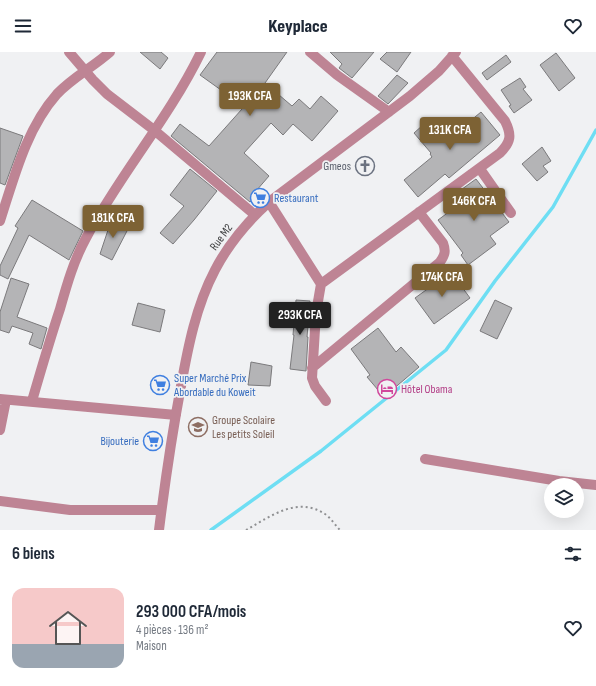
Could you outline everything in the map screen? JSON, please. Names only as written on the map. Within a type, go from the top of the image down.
[{"type":"street","points":[[69,52],[107,94],[154,130],[255,215]]},
{"type":"street","points":[[0,221],[17,170],[38,120],[58,93],[110,52]]},
{"type":"street","points":[[32,401],[71,272],[85,239],[108,199],[171,106],[192,71],[201,52]]},
{"type":"street","points":[[310,52],[337,75],[389,112]]},
{"type":"street","points":[[320,284],[480,169],[506,147],[510,139],[505,121],[454,54]]},
{"type":"street","name":"Rue M2","points":[[159,530],[176,415],[192,332],[201,302],[214,271],[224,254],[255,215],[269,202],[410,96],[439,71],[454,54]]},
{"type":"street","points":[[480,169],[511,213]]},
{"type":"street","points":[[269,202],[320,284],[316,313],[312,378],[315,386],[326,401]]},
{"type":"street","points":[[312,368],[440,262],[445,256],[443,243],[419,212]]},
{"type":"street","points":[[0,430],[3,399],[176,415]]},
{"type":"street","points":[[425,459],[559,482],[596,485]]},
{"type":"street","points":[[0,501],[70,510],[161,510]]},
{"type":"path","points":[[246,530],[282,509],[304,506],[326,514],[340,530]]},
{"type":"building","points":[[140,52],[161,52],[168,58],[160,69]]},
{"type":"building","points":[[217,52],[287,52],[265,83],[292,106],[299,99],[310,109],[321,96],[338,111],[312,141],[293,124],[283,135],[271,123],[244,153],[269,176],[256,191],[258,193],[250,202],[171,136],[180,124],[209,146],[242,109],[227,96],[228,95],[200,75]]},
{"type":"building","points":[[330,52],[374,52],[352,78],[339,68],[342,64]]},
{"type":"building","points":[[387,52],[411,52],[397,72],[380,59]]},
{"type":"building","points":[[556,53],[575,78],[559,91],[540,65]]},
{"type":"building","points":[[506,55],[511,62],[487,80],[482,73]]},
{"type":"building","points":[[397,75],[408,83],[388,104],[378,96]]},
{"type":"building","points":[[520,78],[526,87],[523,89],[532,100],[514,113],[509,106],[511,105],[501,90]]},
{"type":"building","points":[[481,112],[500,135],[449,178],[445,174],[418,197],[404,180],[432,157],[430,154],[431,153],[414,133],[423,125],[432,135],[444,126],[452,136]]},
{"type":"building","points":[[0,128],[23,136],[5,185],[0,183]]},
{"type":"building","points":[[542,147],[551,161],[543,166],[548,172],[537,181],[522,164]]},
{"type":"building","points":[[190,169],[217,191],[173,244],[160,233],[184,206],[170,195]]},
{"type":"building","points":[[476,179],[509,222],[490,236],[496,244],[468,265],[461,255],[463,253],[438,220],[465,200],[458,192]]},
{"type":"building","points":[[32,200],[83,231],[69,260],[29,235],[8,279],[0,275],[0,266],[18,228],[15,226]]},
{"type":"building","points":[[112,218],[128,229],[112,260],[100,254]]},
{"type":"building","points":[[451,272],[470,298],[434,324],[415,298]]},
{"type":"building","points":[[11,278],[29,284],[17,317],[47,328],[41,349],[29,344],[33,333],[12,326],[9,333],[0,330],[0,312]]},
{"type":"building","points":[[296,300],[310,301],[306,371],[290,369]]},
{"type":"building","points":[[495,300],[512,308],[497,339],[480,331]]},
{"type":"building","points":[[138,303],[165,310],[160,332],[132,325]]},
{"type":"building","points":[[378,328],[396,352],[401,347],[419,367],[384,397],[367,377],[370,375],[351,349]]},
{"type":"building","points":[[251,362],[272,366],[270,386],[248,385]]},
{"type":"waterway","points":[[211,530],[321,451],[446,350],[495,281],[553,207],[596,130]]},
{"type":"place","name":"Gmeos","points":[[365,166]]},
{"type":"place","name":"Restaurant","points":[[260,198]]},
{"type":"place","name":"Super Marché Prix Abordable du Koweit","points":[[160,385]]},
{"type":"place","name":"Hôtel Obama","points":[[387,389]]},
{"type":"place","name":"Groupe Scolaire Les petits Soleil","points":[[198,427]]},
{"type":"place","name":"Bijouterie","points":[[153,441]]}]
